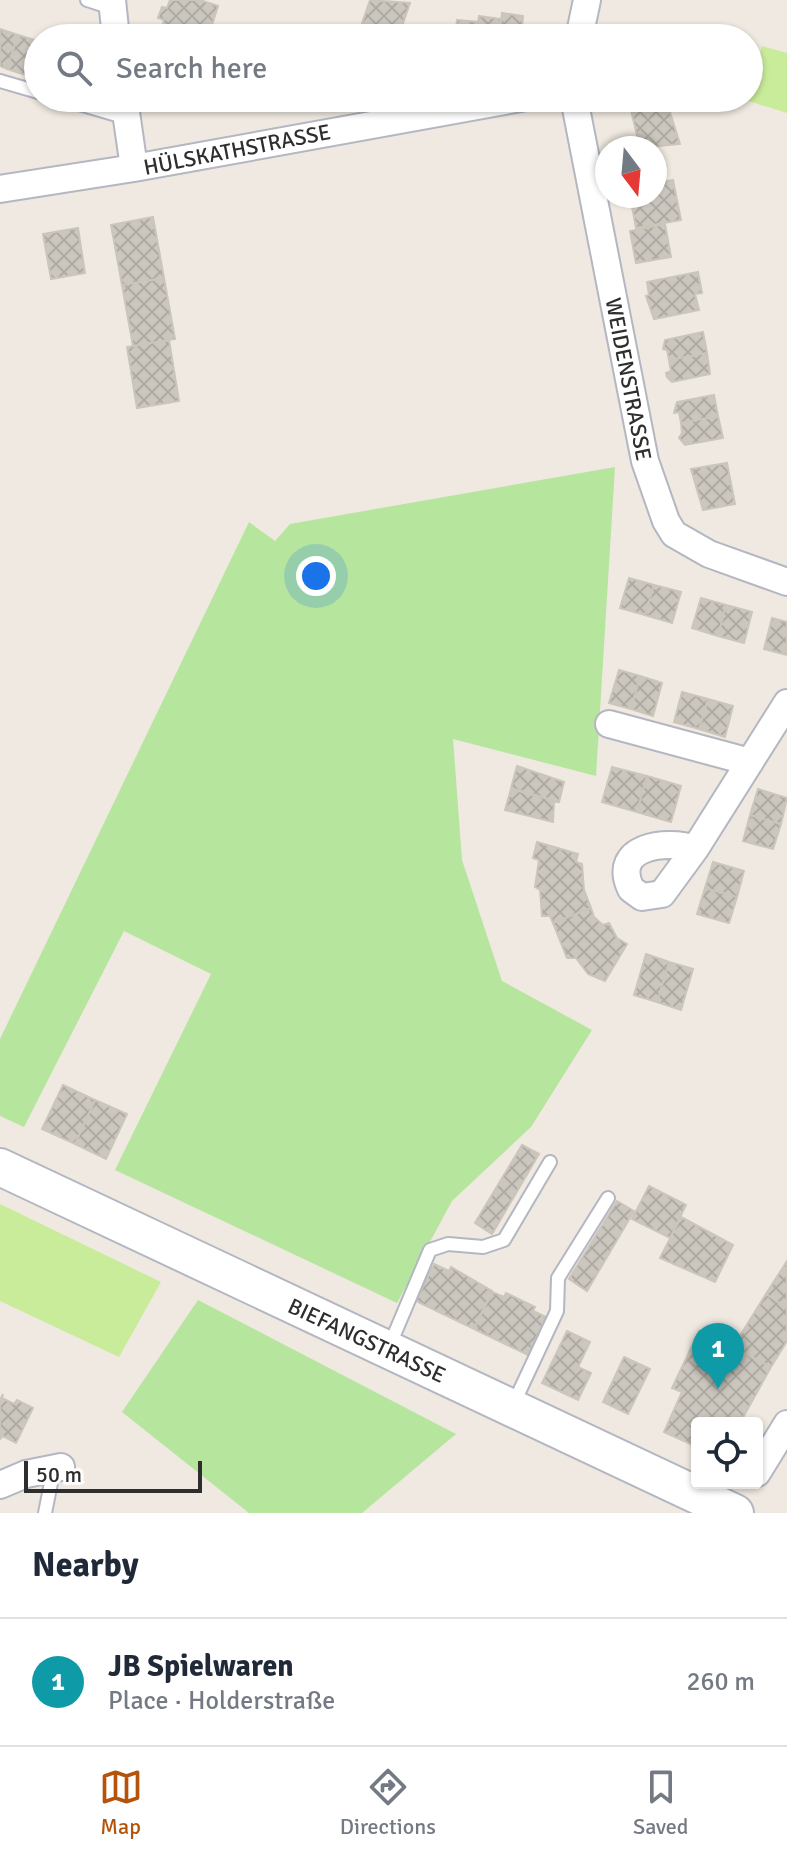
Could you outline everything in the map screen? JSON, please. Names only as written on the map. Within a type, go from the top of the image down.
[{"type":"main road","name":"BIEFANGSTRASSE","points":[[0,1167],[734,1513]]},
{"type":"street","points":[[582,24],[587,0]]},
{"type":"street","points":[[112,4],[114,24]]},
{"type":"street","points":[[126,112],[134,168]]},
{"type":"street","name":"HÜLSKATHSTRASSE","points":[[0,189],[444,112]]},
{"type":"street","name":"WEIDENSTRASSE","points":[[577,112],[645,461],[666,521],[674,534],[709,554],[787,582]]},
{"type":"street","points":[[695,849],[787,703]]},
{"type":"street","points":[[609,724],[750,762]]},
{"type":"street","points":[[763,1463],[787,1424]]},
{"type":"street","points":[[0,1485],[26,1474],[58,1468]]},
{"type":"street","points":[[734,1513],[748,1489]]},
{"type":"lane","points":[[87,0],[112,4]]},
{"type":"lane","points":[[0,81],[24,88]]},
{"type":"lane","points":[[387,1350],[430,1250],[448,1244],[483,1247],[504,1240],[550,1162]]},
{"type":"lane","points":[[511,1408],[557,1311],[558,1278],[608,1198]]},
{"type":"lane","points":[[45,1513],[58,1468]]},
{"type":"green space","points":[[763,46],[787,53],[787,113],[763,106]]},
{"type":"green space","points":[[615,467],[596,776],[453,739],[462,860],[502,981],[592,1030],[531,1127],[452,1201],[397,1303],[115,1170],[211,974],[124,931],[24,1127],[0,1116],[0,1039],[249,522],[275,541],[290,524]]},
{"type":"green space","points":[[0,1204],[161,1282],[119,1357],[0,1301]]},
{"type":"green space","points":[[198,1300],[456,1434],[362,1513],[249,1513],[122,1412]]},
{"type":"building","points":[[170,0],[200,0],[218,6],[212,24],[163,24],[164,20],[158,18],[162,7],[167,8]]},
{"type":"building","points":[[370,0],[410,3],[403,24],[362,24]]},
{"type":"building","points":[[502,13],[523,16],[522,24],[501,24]]},
{"type":"building","points":[[479,16],[501,19],[500,24],[478,24]]},
{"type":"building","points":[[457,20],[478,22],[478,24],[457,24]]},
{"type":"building","points":[[0,29],[18,35],[7,69],[0,66]]},
{"type":"building","points":[[18,35],[24,37],[24,74],[7,69]]},
{"type":"building","points":[[631,112],[670,112],[680,144],[667,145],[667,136],[637,136]]},
{"type":"building","points":[[673,180],[681,220],[636,228],[632,208],[667,208],[667,181]]},
{"type":"building","points":[[153,217],[164,278],[122,285],[111,225]]},
{"type":"building","points":[[665,224],[671,257],[636,263],[630,231]]},
{"type":"building","points":[[78,228],[85,273],[51,279],[43,234]]},
{"type":"building","points":[[698,272],[702,293],[695,294],[699,310],[654,319],[646,296],[649,295],[647,282]]},
{"type":"building","points":[[164,278],[175,339],[133,346],[122,285]]},
{"type":"building","points":[[703,332],[707,353],[669,360],[667,350],[663,349],[665,340]]},
{"type":"building","points":[[169,340],[179,401],[137,408],[127,347]]},
{"type":"building","points":[[707,353],[710,374],[672,382],[667,377],[666,373],[671,371],[669,360]]},
{"type":"building","points":[[714,395],[718,416],[681,423],[679,412],[674,413],[677,402]]},
{"type":"building","points":[[718,416],[723,438],[685,445],[679,438],[681,423]]},
{"type":"building","points":[[727,463],[735,504],[703,510],[691,469]]},
{"type":"building","points":[[629,578],[654,585],[645,615],[620,608]]},
{"type":"building","points":[[654,585],[681,592],[672,623],[645,615]]},
{"type":"building","points":[[701,598],[726,605],[718,636],[692,628]]},
{"type":"building","points":[[726,605],[752,612],[744,643],[718,636]]},
{"type":"building","points":[[772,618],[787,622],[787,655],[764,649]]},
{"type":"building","points":[[619,670],[640,676],[631,709],[609,703]]},
{"type":"building","points":[[640,676],[662,683],[653,716],[631,709]]},
{"type":"building","points":[[682,692],[708,699],[699,729],[674,722]]},
{"type":"building","points":[[708,699],[733,706],[725,737],[699,729]]},
{"type":"building","points":[[517,766],[564,782],[559,802],[511,788]]},
{"type":"building","points":[[612,767],[647,776],[637,812],[602,802]]},
{"type":"building","points":[[647,776],[681,786],[671,822],[637,812]]},
{"type":"building","points":[[511,789],[559,802],[554,802],[553,822],[505,810]]},
{"type":"building","points":[[758,789],[787,798],[781,824],[750,815]]},
{"type":"building","points":[[750,815],[781,824],[773,849],[743,841]]},
{"type":"building","points":[[537,842],[578,854],[576,862],[582,864],[584,890],[591,908],[553,923],[550,916],[542,916],[540,890],[535,887],[539,860],[533,858]]},
{"type":"building","points":[[713,862],[744,871],[737,897],[705,888]]},
{"type":"building","points":[[705,888],[737,897],[729,923],[697,914]]},
{"type":"building","points":[[591,908],[594,917],[603,925],[609,923],[617,938],[627,944],[605,981],[588,974],[576,958],[567,958],[553,923]]},
{"type":"building","points":[[646,954],[669,962],[657,1002],[634,995]]},
{"type":"building","points":[[669,962],[693,969],[681,1010],[657,1002]]},
{"type":"building","points":[[63,1085],[95,1100],[75,1144],[42,1129]]},
{"type":"building","points":[[95,1100],[127,1114],[106,1159],[75,1144]]},
{"type":"building","points":[[522,1145],[539,1154],[492,1234],[475,1223]]},
{"type":"building","points":[[649,1186],[686,1205],[670,1238],[632,1219]]},
{"type":"building","points":[[617,1201],[634,1211],[587,1291],[569,1279]]},
{"type":"building","points":[[681,1217],[733,1245],[715,1282],[660,1258]]},
{"type":"building","points":[[787,1261],[787,1308],[766,1294]]},
{"type":"building","points":[[434,1264],[449,1271],[451,1267],[492,1291],[474,1329],[416,1301]]},
{"type":"building","points":[[492,1292],[504,1297],[506,1293],[535,1307],[533,1311],[546,1317],[528,1355],[474,1329]]},
{"type":"building","points":[[766,1294],[787,1308],[787,1341],[771,1367],[733,1347]]},
{"type":"building","points":[[567,1331],[590,1342],[578,1367],[591,1373],[578,1400],[542,1383]]},
{"type":"building","points":[[699,1331],[771,1367],[743,1417],[691,1417],[691,1444],[664,1432],[682,1392],[672,1388]]},
{"type":"building","points":[[624,1357],[650,1369],[628,1414],[603,1402]]},
{"type":"building","points":[[3,1394],[2,1398],[14,1404],[17,1400],[33,1408],[16,1443],[3,1436],[0,1439],[0,1400]]},
{"type":"place","name":"JB Spielwaren","points":[[718,1389]]}]
